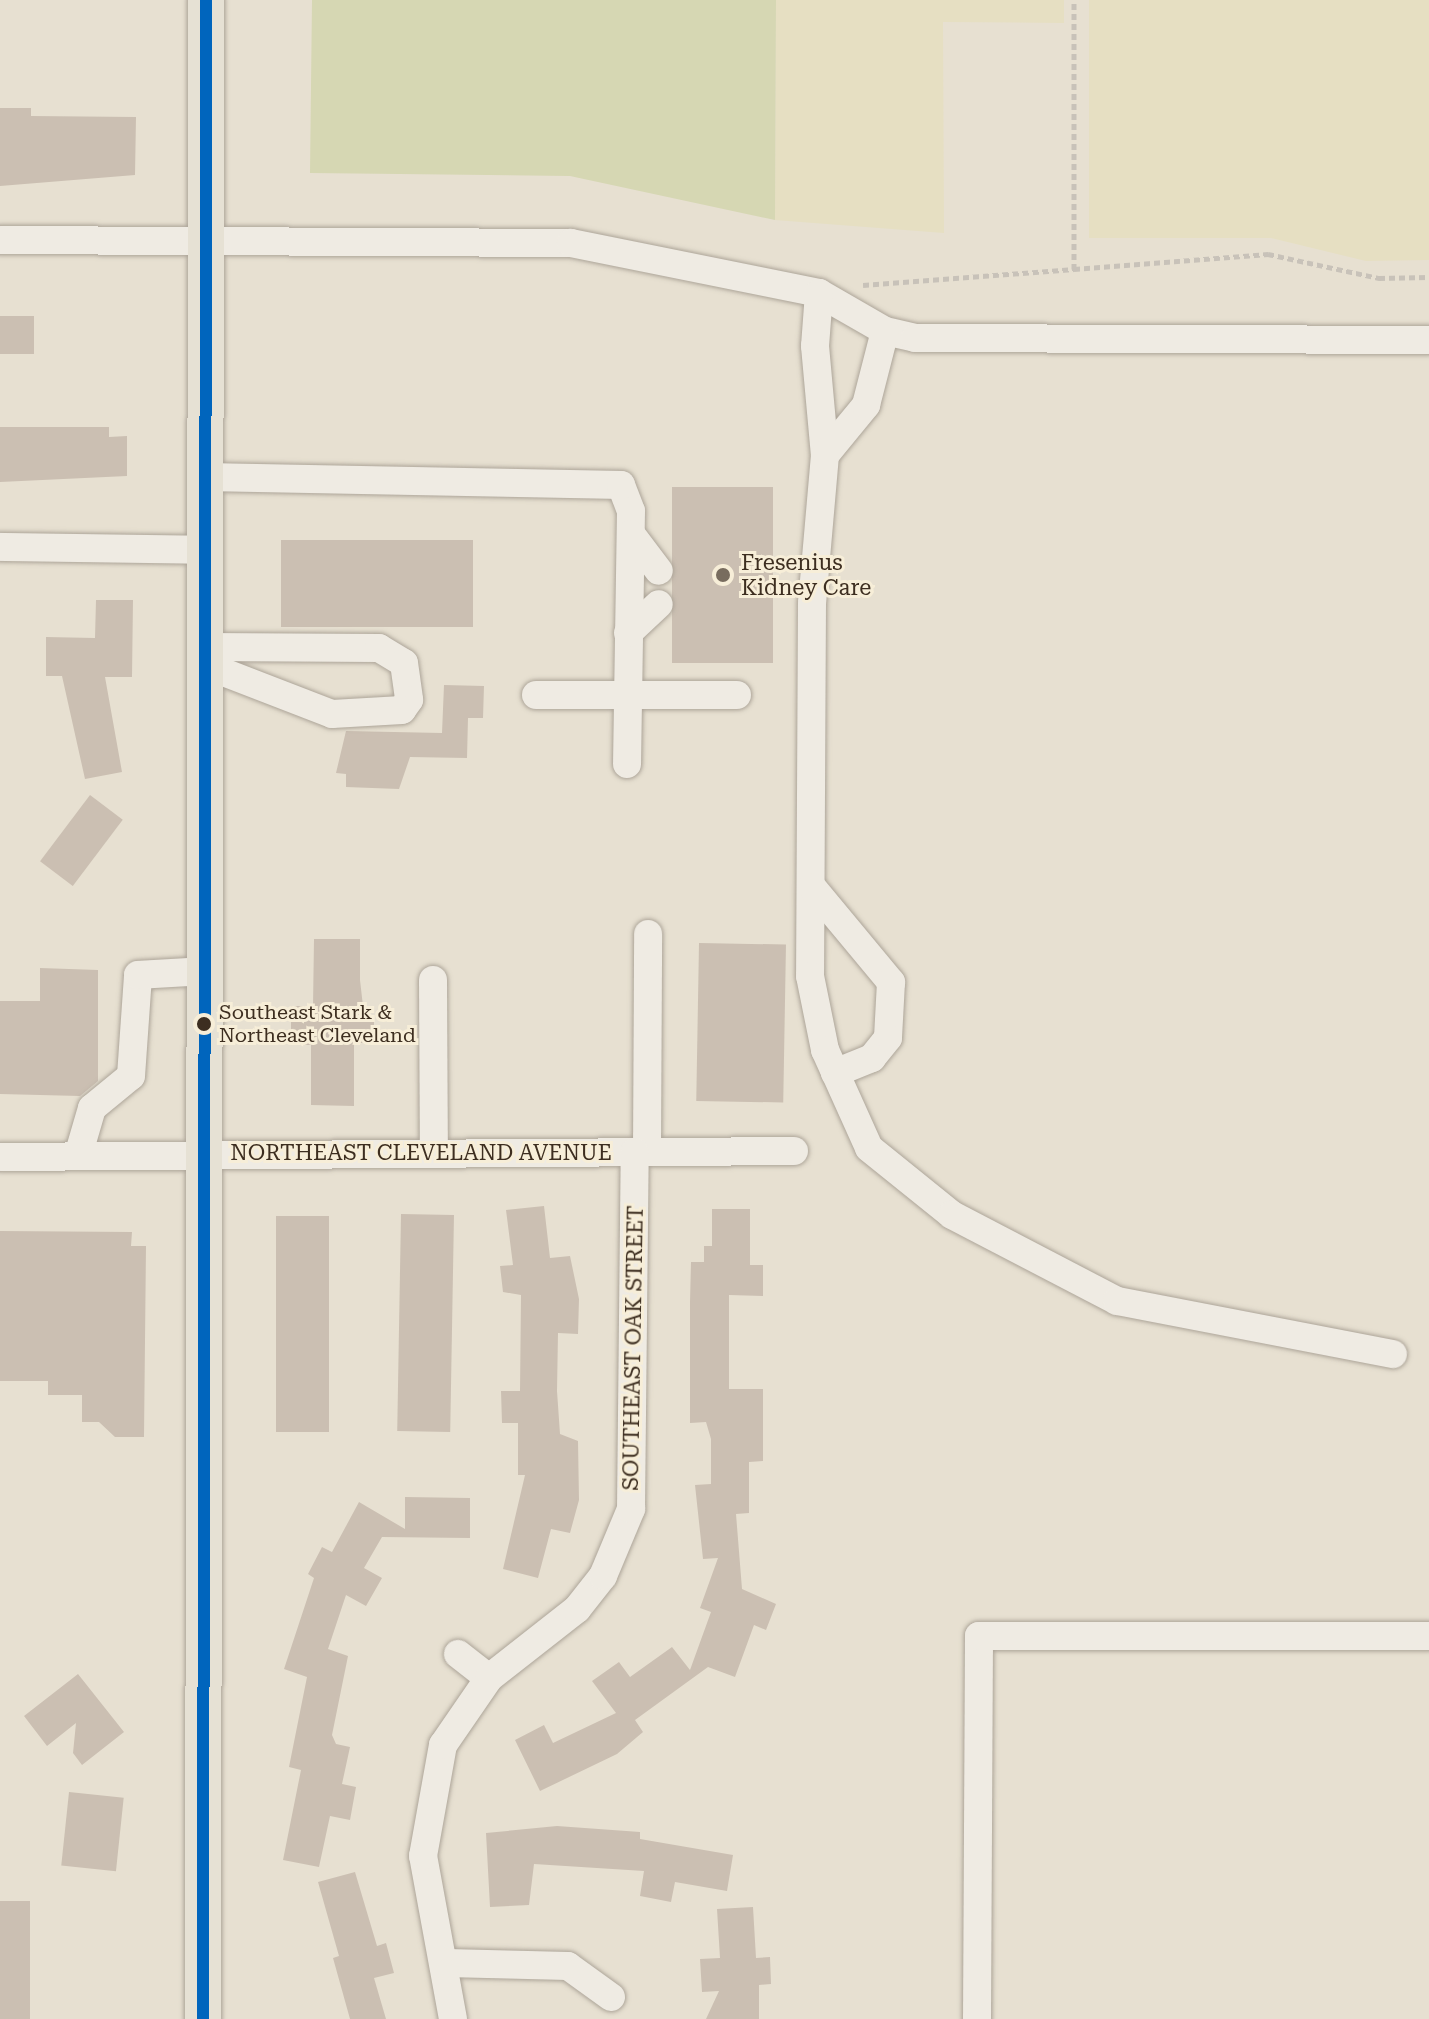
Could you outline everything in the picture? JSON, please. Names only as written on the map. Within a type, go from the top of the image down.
[{"type":"main road","points":[[203,2019],[206,0]]},
{"type":"street","points":[[0,240],[571,243],[819,293],[885,331],[915,338],[1429,340]]},
{"type":"street","points":[[819,293],[815,346],[825,455],[812,603],[810,976],[835,1073],[869,1148],[952,1215],[1117,1301],[1393,1354]]},
{"type":"street","points":[[825,455],[866,405],[885,331]]},
{"type":"street","points":[[206,477],[621,485],[631,534],[627,764]]},
{"type":"street","points":[[631,534],[659,571]]},
{"type":"street","points":[[0,547],[205,550]]},
{"type":"street","points":[[628,633],[659,604]]},
{"type":"street","points":[[379,648],[404,663],[409,700],[402,710],[332,714],[205,656],[379,648]]},
{"type":"street","points":[[536,695],[737,695]]},
{"type":"street","points":[[812,887],[891,982],[888,1038],[872,1058],[835,1073]]},
{"type":"street","name":"SOUTHEAST OAK STREET","points":[[453,2019],[447,1963],[423,1856],[426,1807],[443,1745],[489,1678],[577,1609],[603,1576],[631,1509],[648,934]]},
{"type":"street","points":[[78,1156],[92,1108],[131,1076],[138,975],[205,971]]},
{"type":"street","points":[[433,980],[434,1153]]},
{"type":"street","name":"NORTHEAST CLEVELAND AVENUE","points":[[0,1157],[794,1151]]},
{"type":"street","points":[[977,2019],[979,1636],[1429,1636]]},
{"type":"street","points":[[458,1654],[489,1678]]},
{"type":"street","points":[[447,1963],[568,1966],[611,1997]]},
{"type":"path","points":[[1074,0],[1074,269]]},
{"type":"path","points":[[819,293],[897,279],[1268,254],[1379,278],[1429,277]]},
{"type":"shaded area","points":[[776,0],[1064,0],[1064,23],[943,22],[944,233],[775,220]]},
{"type":"shaded area","points":[[1089,0],[1429,0],[1429,260],[1366,261],[1271,238],[1089,238]]},
{"type":"green space","points":[[312,0],[776,0],[775,220],[570,176],[310,173]]},
{"type":"building","points":[[0,108],[31,108],[31,116],[136,117],[135,175],[0,186]]},
{"type":"building","points":[[0,316],[34,316],[34,354],[0,354]]},
{"type":"building","points":[[0,427],[109,427],[109,437],[127,436],[127,476],[0,482]]},
{"type":"building","name":"Fresenius Kidney Care","points":[[672,487],[773,487],[773,663],[672,663]]},
{"type":"building","points":[[281,540],[473,540],[473,627],[281,627]]},
{"type":"building","points":[[96,600],[133,600],[132,677],[105,677],[122,772],[85,779],[62,676],[46,676],[46,637],[95,638]]},
{"type":"building","points":[[444,685],[484,686],[483,718],[468,718],[467,758],[410,757],[399,789],[346,787],[346,774],[336,773],[346,731],[442,733]]},
{"type":"building","points":[[90,795],[123,820],[73,886],[40,861]]},
{"type":"building","points":[[314,939],[360,939],[364,1015],[374,1016],[374,1043],[354,1043],[354,1106],[311,1105],[311,1045],[291,1045],[291,1006],[313,1006]]},
{"type":"building","points":[[699,943],[786,945],[783,1102],[696,1101]]},
{"type":"building","points":[[40,968],[98,970],[98,1081],[80,1096],[0,1094],[0,1001],[40,1001]]},
{"type":"building","points":[[544,1206],[550,1258],[570,1256],[579,1299],[578,1334],[558,1333],[557,1391],[560,1434],[578,1441],[579,1500],[570,1533],[551,1529],[538,1578],[503,1569],[525,1475],[518,1475],[518,1423],[502,1423],[501,1391],[520,1391],[521,1295],[503,1292],[500,1266],[513,1265],[506,1210]]},
{"type":"building","points":[[712,1209],[750,1209],[750,1265],[763,1265],[763,1296],[729,1295],[729,1389],[763,1389],[763,1461],[749,1462],[749,1513],[736,1514],[742,1589],[776,1604],[766,1630],[754,1625],[735,1677],[708,1667],[635,1720],[643,1732],[617,1754],[540,1791],[515,1740],[544,1725],[553,1743],[616,1713],[592,1681],[619,1662],[630,1677],[672,1647],[690,1670],[711,1612],[700,1608],[718,1558],[703,1559],[695,1485],[711,1484],[711,1439],[706,1422],[690,1423],[690,1302],[691,1262],[704,1262],[704,1246],[712,1246]]},
{"type":"building","points":[[401,1214],[454,1215],[450,1432],[397,1431]]},
{"type":"building","points":[[276,1216],[329,1216],[329,1432],[276,1432]]},
{"type":"building","points":[[0,1231],[132,1232],[131,1246],[146,1246],[144,1437],[115,1437],[99,1422],[82,1422],[82,1395],[48,1395],[48,1381],[0,1381]]},
{"type":"building","points":[[405,1497],[470,1498],[470,1538],[382,1537],[364,1568],[382,1578],[366,1606],[346,1595],[328,1649],[348,1656],[332,1735],[336,1744],[350,1747],[342,1784],[356,1787],[350,1820],[330,1816],[319,1867],[283,1860],[301,1770],[289,1767],[307,1677],[284,1669],[314,1578],[308,1574],[322,1547],[332,1552],[359,1502],[405,1529]]},
{"type":"building","points":[[78,1674],[124,1732],[82,1765],[73,1753],[76,1723],[47,1746],[24,1716]]},
{"type":"building","points":[[69,1792],[124,1798],[116,1871],[61,1866]]},
{"type":"building","points":[[557,1826],[640,1832],[640,1839],[733,1855],[727,1891],[675,1882],[671,1902],[640,1896],[644,1871],[534,1864],[529,1905],[490,1907],[486,1833]]},
{"type":"building","points":[[355,1872],[377,1946],[386,1943],[394,1973],[374,1978],[386,2019],[350,2019],[333,1958],[339,1956],[318,1882]]},
{"type":"building","points":[[0,1901],[30,1901],[30,2019],[0,2019]]},
{"type":"building","points":[[753,1907],[756,1958],[770,1957],[771,1984],[759,1985],[759,2019],[706,2019],[719,1991],[702,1992],[700,1959],[720,1958],[717,1909]]},
{"type":"transit line","points":[[203,2019],[206,0]]},
{"type":"place","name":"Fresenius Kidney Care","points":[[723,575]]},
{"type":"place","name":"Southeast Stark & Northeast Cleveland","points":[[204,1024]]}]
